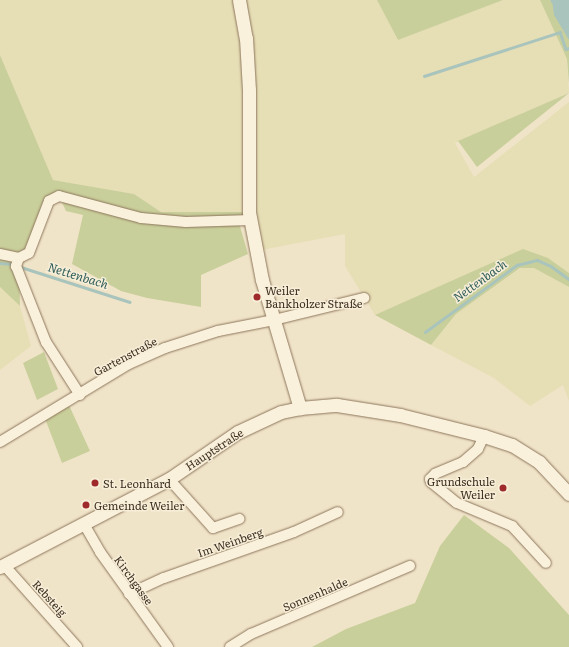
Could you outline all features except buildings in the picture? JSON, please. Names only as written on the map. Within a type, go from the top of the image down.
[{"type":"street","points":[[239,0],[246,38],[249,90],[249,212],[256,251],[274,320],[300,408]]},
{"type":"street","points":[[0,254],[19,258],[29,253],[49,201],[59,196],[141,218],[186,222],[251,220]]},
{"type":"street","points":[[19,258],[16,266],[46,342],[80,395]]},
{"type":"street","name":"Gartenstraße","points":[[0,442],[129,364],[165,348],[218,331],[274,320],[364,298]]},
{"type":"street","name":"Hauptstraße","points":[[2,566],[169,479],[238,432],[281,412],[300,408],[337,405],[400,415],[484,436],[512,445],[539,462],[569,494]]},
{"type":"street","points":[[484,436],[478,449],[463,462],[436,474],[430,479],[431,482],[457,502],[512,526],[546,563]]},
{"type":"street","points":[[169,479],[213,528],[239,519]]},
{"type":"street","name":"Im Weinberg","points":[[129,594],[164,578],[294,532],[338,512]]},
{"type":"street","name":"Kirchgasse","points":[[84,524],[100,552],[168,647]]},
{"type":"street","name":"Rebsteig","points":[[2,566],[77,647]]},
{"type":"street","name":"Sonnenhalde","points":[[230,647],[251,634],[410,566]]},
{"type":"shaded area","points":[[0,0],[377,0],[398,40],[503,0],[540,0],[567,59],[569,93],[455,143],[474,177],[569,102],[569,273],[548,258],[432,292],[375,315],[345,266],[345,234],[256,251],[249,212],[161,212],[134,194],[53,180],[0,55]]},
{"type":"shaded area","points":[[521,268],[534,268],[569,287],[569,401],[563,385],[530,406],[494,378],[431,345],[456,314]]},
{"type":"shaded area","points":[[0,287],[20,306],[31,346],[0,370]]},
{"type":"green space","points":[[377,0],[503,0],[398,40]]},
{"type":"green space","points":[[540,0],[553,0],[569,39],[569,84],[567,59]]},
{"type":"green space","points":[[0,55],[53,180],[134,194],[161,212],[249,212],[239,223],[248,254],[201,275],[201,307],[147,298],[121,291],[72,264],[83,215],[66,211],[59,196],[49,201],[29,253],[19,258],[20,306],[0,287]]},
{"type":"green space","points":[[569,93],[477,167],[458,141]]},
{"type":"green space","points":[[523,249],[548,258],[569,273],[569,287],[534,268],[520,268],[456,314],[431,345],[375,315]]},
{"type":"green space","points":[[44,352],[58,389],[37,400],[23,363]]},
{"type":"green space","points":[[68,403],[90,451],[62,463],[44,416]]},
{"type":"green space","points":[[464,515],[509,548],[569,615],[569,647],[312,647],[346,629],[415,603],[440,546]]},
{"type":"water","points":[[552,0],[569,0],[569,40],[554,15]]},
{"type":"waterway","points":[[424,76],[560,32],[566,49],[569,48]]},
{"type":"waterway","name":"Nettenbach","points":[[425,332],[517,265],[537,260],[551,266],[569,279]]},
{"type":"waterway","name":"Nettenbach","points":[[0,263],[12,264]]},
{"type":"waterway","name":"Nettenbach","points":[[21,267],[130,302]]},
{"type":"place","name":"Weiler Bankholzer Straße","points":[[257,297]]},
{"type":"place","name":"St. Leonhard","points":[[95,483]]},
{"type":"place","name":"Grundschule Weiler","points":[[503,488]]},
{"type":"place","name":"Gemeinde Weiler","points":[[86,505]]}]
